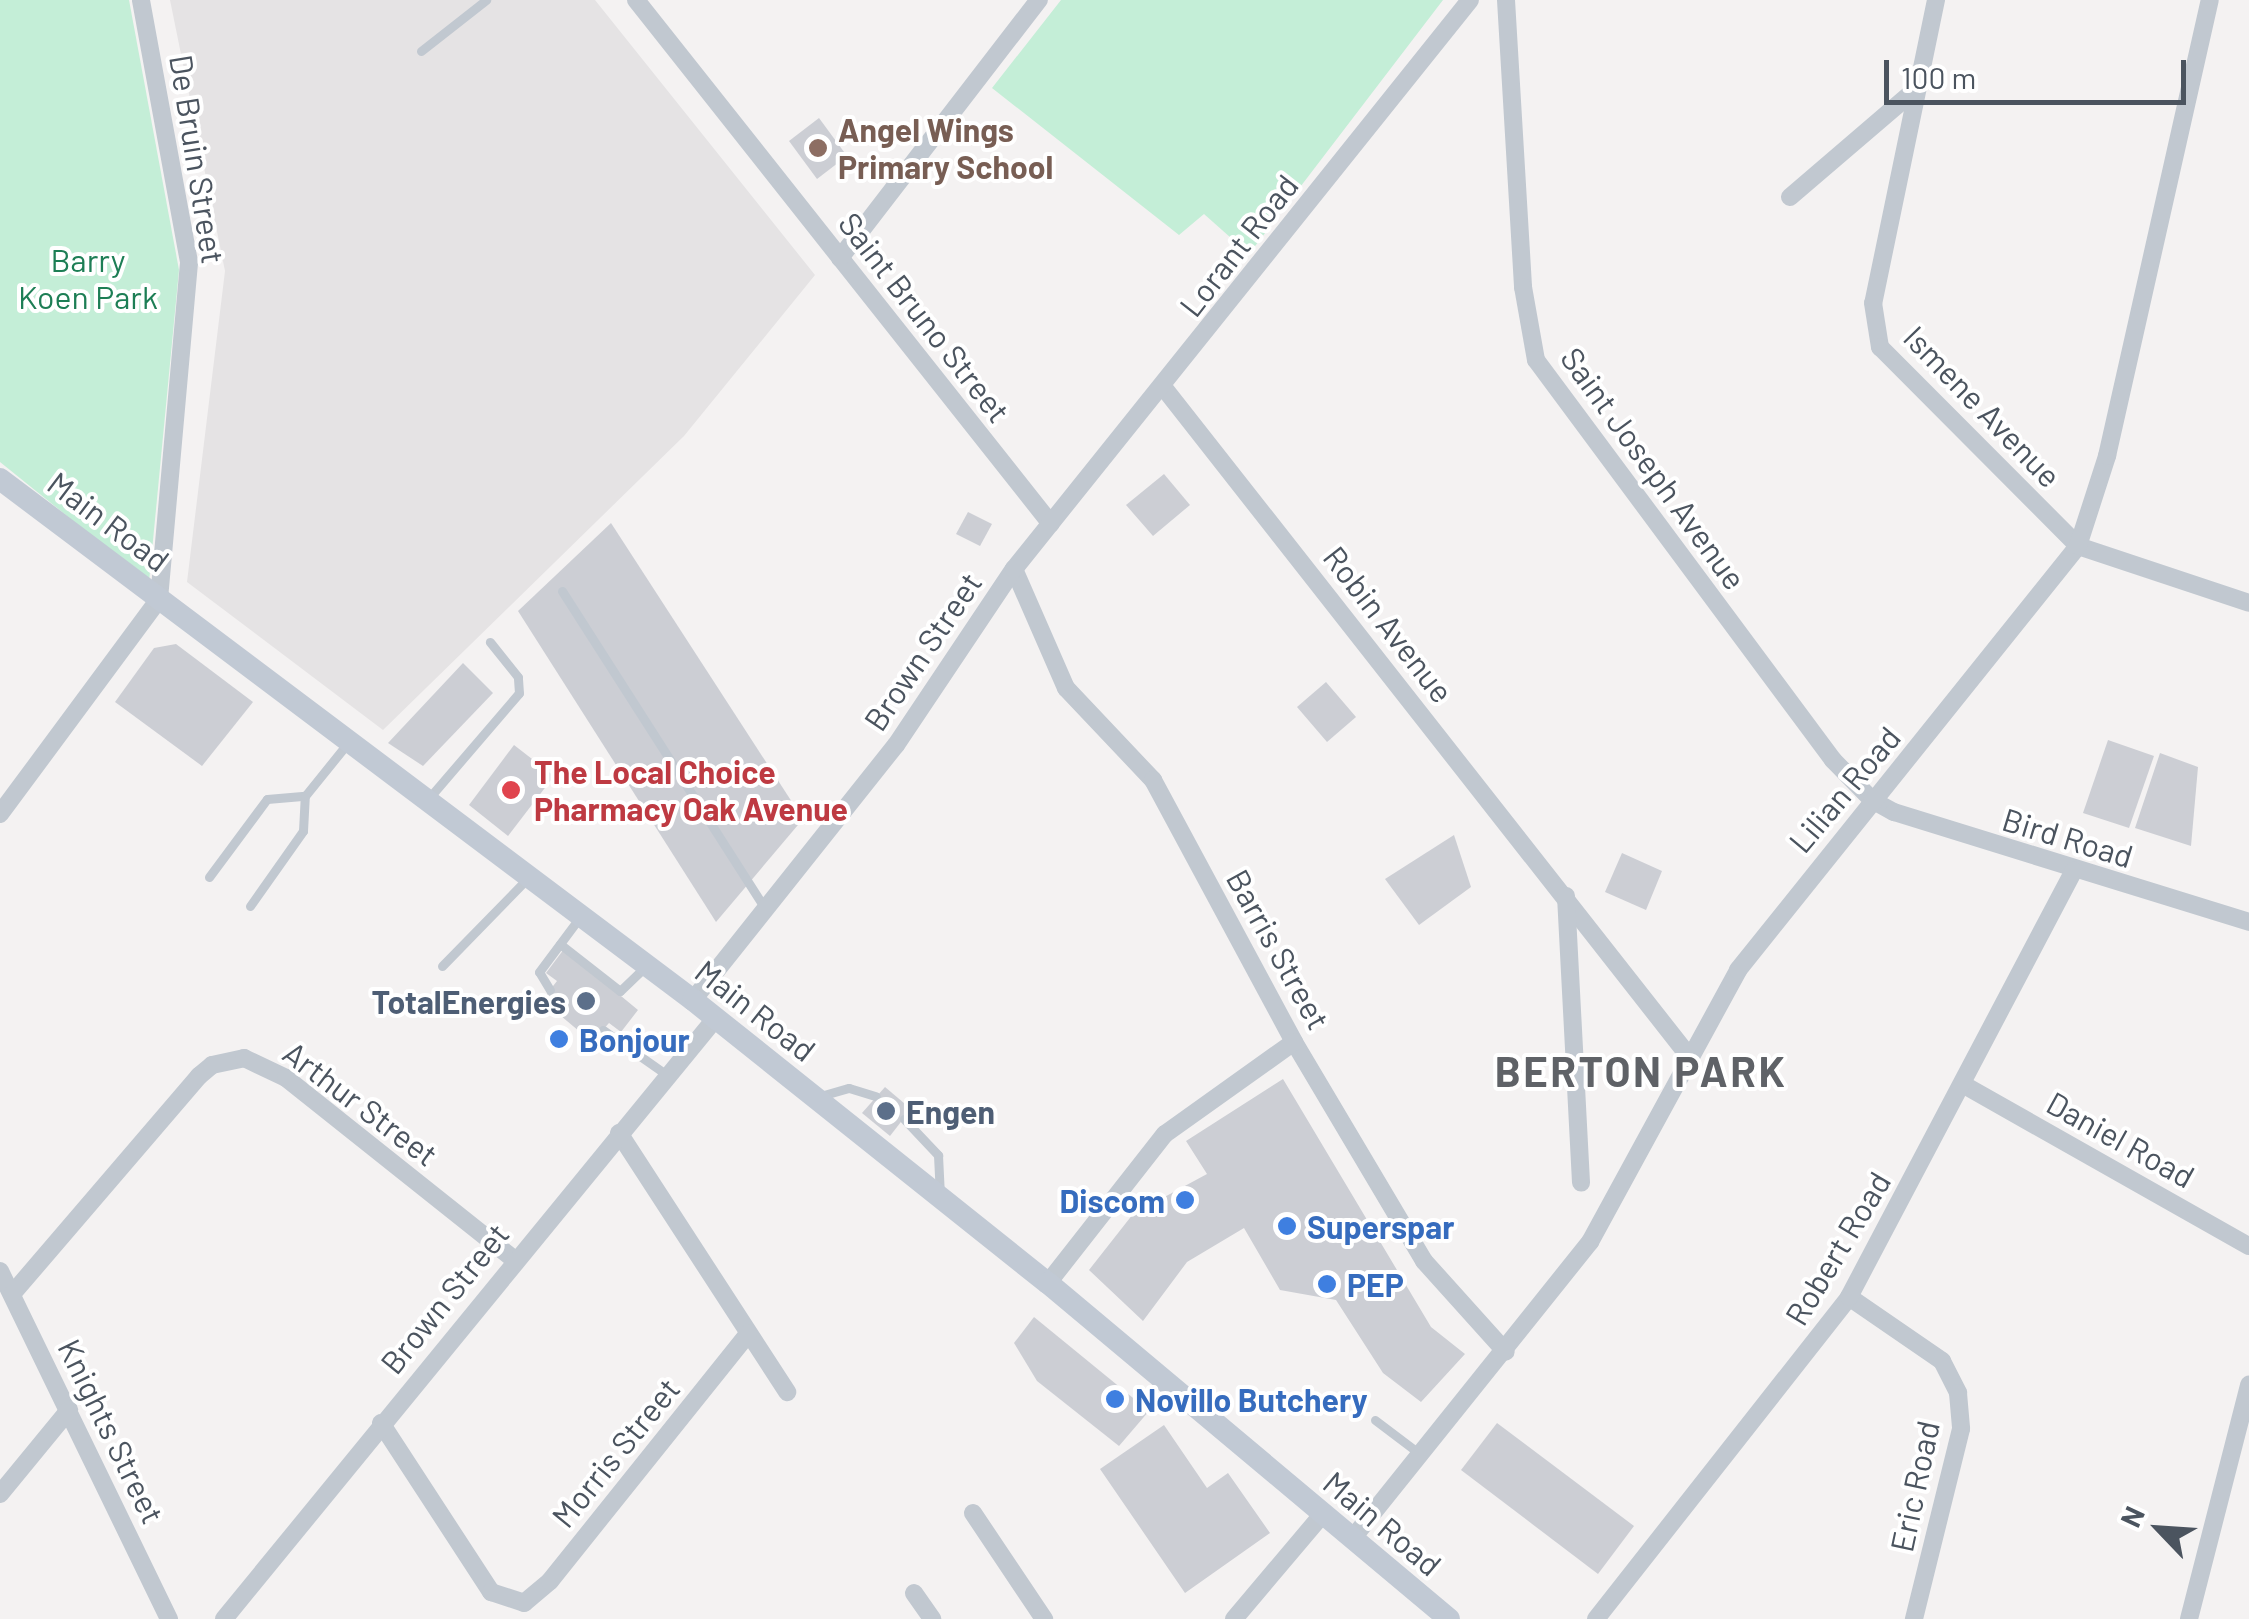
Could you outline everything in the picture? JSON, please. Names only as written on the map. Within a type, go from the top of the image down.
[{"type":"street","name":"De Bruin Street","points":[[141,0],[190,262],[159,599]]},
{"type":"street","points":[[840,258],[1039,0]]},
{"type":"street","name":"Lorant Road","points":[[1050,524],[1164,388],[1470,0]]},
{"type":"street","name":"Saint Joseph Avenue","points":[[1506,0],[1523,287],[1536,360],[1833,760],[1872,800]]},
{"type":"street","name":"Ismene Avenue","points":[[1936,0],[1873,304],[1880,347],[2078,546]]},
{"type":"street","name":"Lilian Road","points":[[1352,1539],[1506,1352],[1605,1218],[1688,1056],[1738,970],[2078,546],[2107,456],[2210,0]]},
{"type":"street","name":"Saint Bruno Street","points":[[641,2],[1050,524]]},
{"type":"street","points":[[1790,197],[1918,88]]},
{"type":"street","name":"Robin Avenue","points":[[1164,388],[1688,1056]]},
{"type":"street","name":"Main Road","points":[[0,479],[715,1018],[1048,1283],[1449,1619]]},
{"type":"street","name":"Brown Street","points":[[692,1000],[896,745],[1014,569],[1050,524]]},
{"type":"street","points":[[2078,546],[2249,603]]},
{"type":"street","name":"Barris Street","points":[[1014,569],[1066,688],[1145,767],[1294,1042],[1424,1261],[1506,1352]]},
{"type":"street","points":[[0,814],[159,599]]},
{"type":"street","name":"Bird Road","points":[[1872,800],[2074,871],[2249,922]]},
{"type":"street","name":"Robert Road","points":[[1596,1619],[1849,1297],[1964,1086],[2074,871]]},
{"type":"street","points":[[1566,896],[1582,1183]]},
{"type":"street","name":"Brown Street","points":[[224,1619],[715,1018]]},
{"type":"street","points":[[1048,1283],[1165,1134],[1294,1042]]},
{"type":"street","name":"Arthur Street","points":[[13,1293],[199,1076],[244,1058],[286,1078],[515,1260]]},
{"type":"street","name":"Daniel Road","points":[[1964,1086],[2249,1246]]},
{"type":"street","points":[[619,1134],[787,1392]]},
{"type":"street","name":"Knights Street","points":[[0,1271],[169,1619]]},
{"type":"street","name":"Eric Road","points":[[1849,1297],[1942,1360],[1958,1393],[1960,1429],[1914,1619]]},
{"type":"street","name":"Morris Street","points":[[381,1424],[492,1592],[524,1603],[550,1581],[748,1334]]},
{"type":"street","points":[[2189,1619],[2249,1385]]},
{"type":"street","points":[[0,1494],[69,1410]]},
{"type":"street","points":[[973,1513],[1044,1619]]},
{"type":"street","points":[[1234,1619],[1322,1515]]},
{"type":"street","points":[[914,1593],[932,1619]]},
{"type":"lane","points":[[421,51],[486,0]]},
{"type":"lane","points":[[562,591],[765,908]]},
{"type":"lane","points":[[427,800],[519,694],[518,677],[490,642]]},
{"type":"lane","points":[[250,906],[303,831],[305,796],[348,741]]},
{"type":"lane","points":[[209,877],[267,799],[305,796]]},
{"type":"lane","points":[[442,966],[529,877]]},
{"type":"lane","points":[[550,990],[538,975],[581,916]]},
{"type":"lane","points":[[560,944],[620,991],[646,965]]},
{"type":"lane","points":[[603,1030],[667,1076]]},
{"type":"lane","points":[[814,1098],[849,1088],[876,1096]]},
{"type":"lane","points":[[904,1118],[938,1155],[940,1197]]},
{"type":"lane","points":[[1375,1420],[1422,1456]]},
{"type":"shaded area","points":[[170,0],[595,0],[815,275],[684,436],[383,730],[187,582],[225,271]]},
{"type":"green space","name":"Barry Koen Park","points":[[0,0],[129,0],[179,270],[149,582],[0,462]]},
{"type":"green space","points":[[1061,0],[1443,0],[1249,254],[1204,214],[1179,235],[992,88]]},
{"type":"building","name":"Angel Wings Primary School","points":[[819,118],[847,156],[817,179],[789,141]]},
{"type":"building","points":[[1164,474],[1190,505],[1153,536],[1126,505]]},
{"type":"building","points":[[968,512],[992,524],[980,546],[956,534]]},
{"type":"building","points":[[611,523],[803,819],[716,922],[518,611]]},
{"type":"building","points":[[176,644],[253,702],[202,766],[115,702],[154,648]]},
{"type":"building","points":[[463,663],[493,693],[423,766],[388,743]]},
{"type":"building","points":[[1326,682],[1356,717],[1327,742],[1297,707]]},
{"type":"building","points":[[2108,740],[2154,756],[2129,828],[2083,813]]},
{"type":"building","name":"The Local Choice Pharmacy Oak Avenue","points":[[514,745],[554,776],[508,836],[469,805]]},
{"type":"building","points":[[2160,753],[2198,767],[2191,846],[2135,828]]},
{"type":"building","points":[[1454,835],[1471,887],[1419,925],[1385,879]]},
{"type":"building","points":[[1622,853],[1662,871],[1646,910],[1605,892]]},
{"type":"building","points":[[564,949],[638,1010],[621,1032],[609,1023],[592,1042],[542,1000],[557,981],[546,973]]},
{"type":"building","points":[[1283,1079],[1431,1327],[1465,1354],[1421,1402],[1383,1373],[1336,1300],[1280,1290],[1244,1228],[1187,1262],[1143,1321],[1089,1270],[1133,1214],[1207,1174],[1186,1141]]},
{"type":"building","points":[[885,1087],[911,1109],[890,1136],[862,1113]]},
{"type":"building","points":[[1034,1317],[1149,1411],[1119,1446],[1037,1381],[1014,1343]]},
{"type":"building","points":[[1497,1423],[1634,1526],[1598,1574],[1461,1470]]},
{"type":"building","points":[[1164,1425],[1207,1488],[1228,1473],[1270,1533],[1185,1593],[1100,1469]]},
{"type":"place","name":"Angel Wings Primary School","points":[[818,148]]},
{"type":"place","name":"The Local Choice Pharmacy Oak Avenue","points":[[511,790]]},
{"type":"place","name":"TotalEnergies","points":[[586,1001]]},
{"type":"place","name":"Bonjour","points":[[559,1039]]},
{"type":"place","name":"Engen","points":[[886,1111]]},
{"type":"place","name":"Discom","points":[[1185,1200]]},
{"type":"place","name":"Superspar","points":[[1287,1226]]},
{"type":"place","name":"PEP","points":[[1327,1284]]},
{"type":"place","name":"Novillo Butchery","points":[[1115,1399]]},
{"type":"district","name":"BERTON PARK","points":[[1641,1070]]}]
